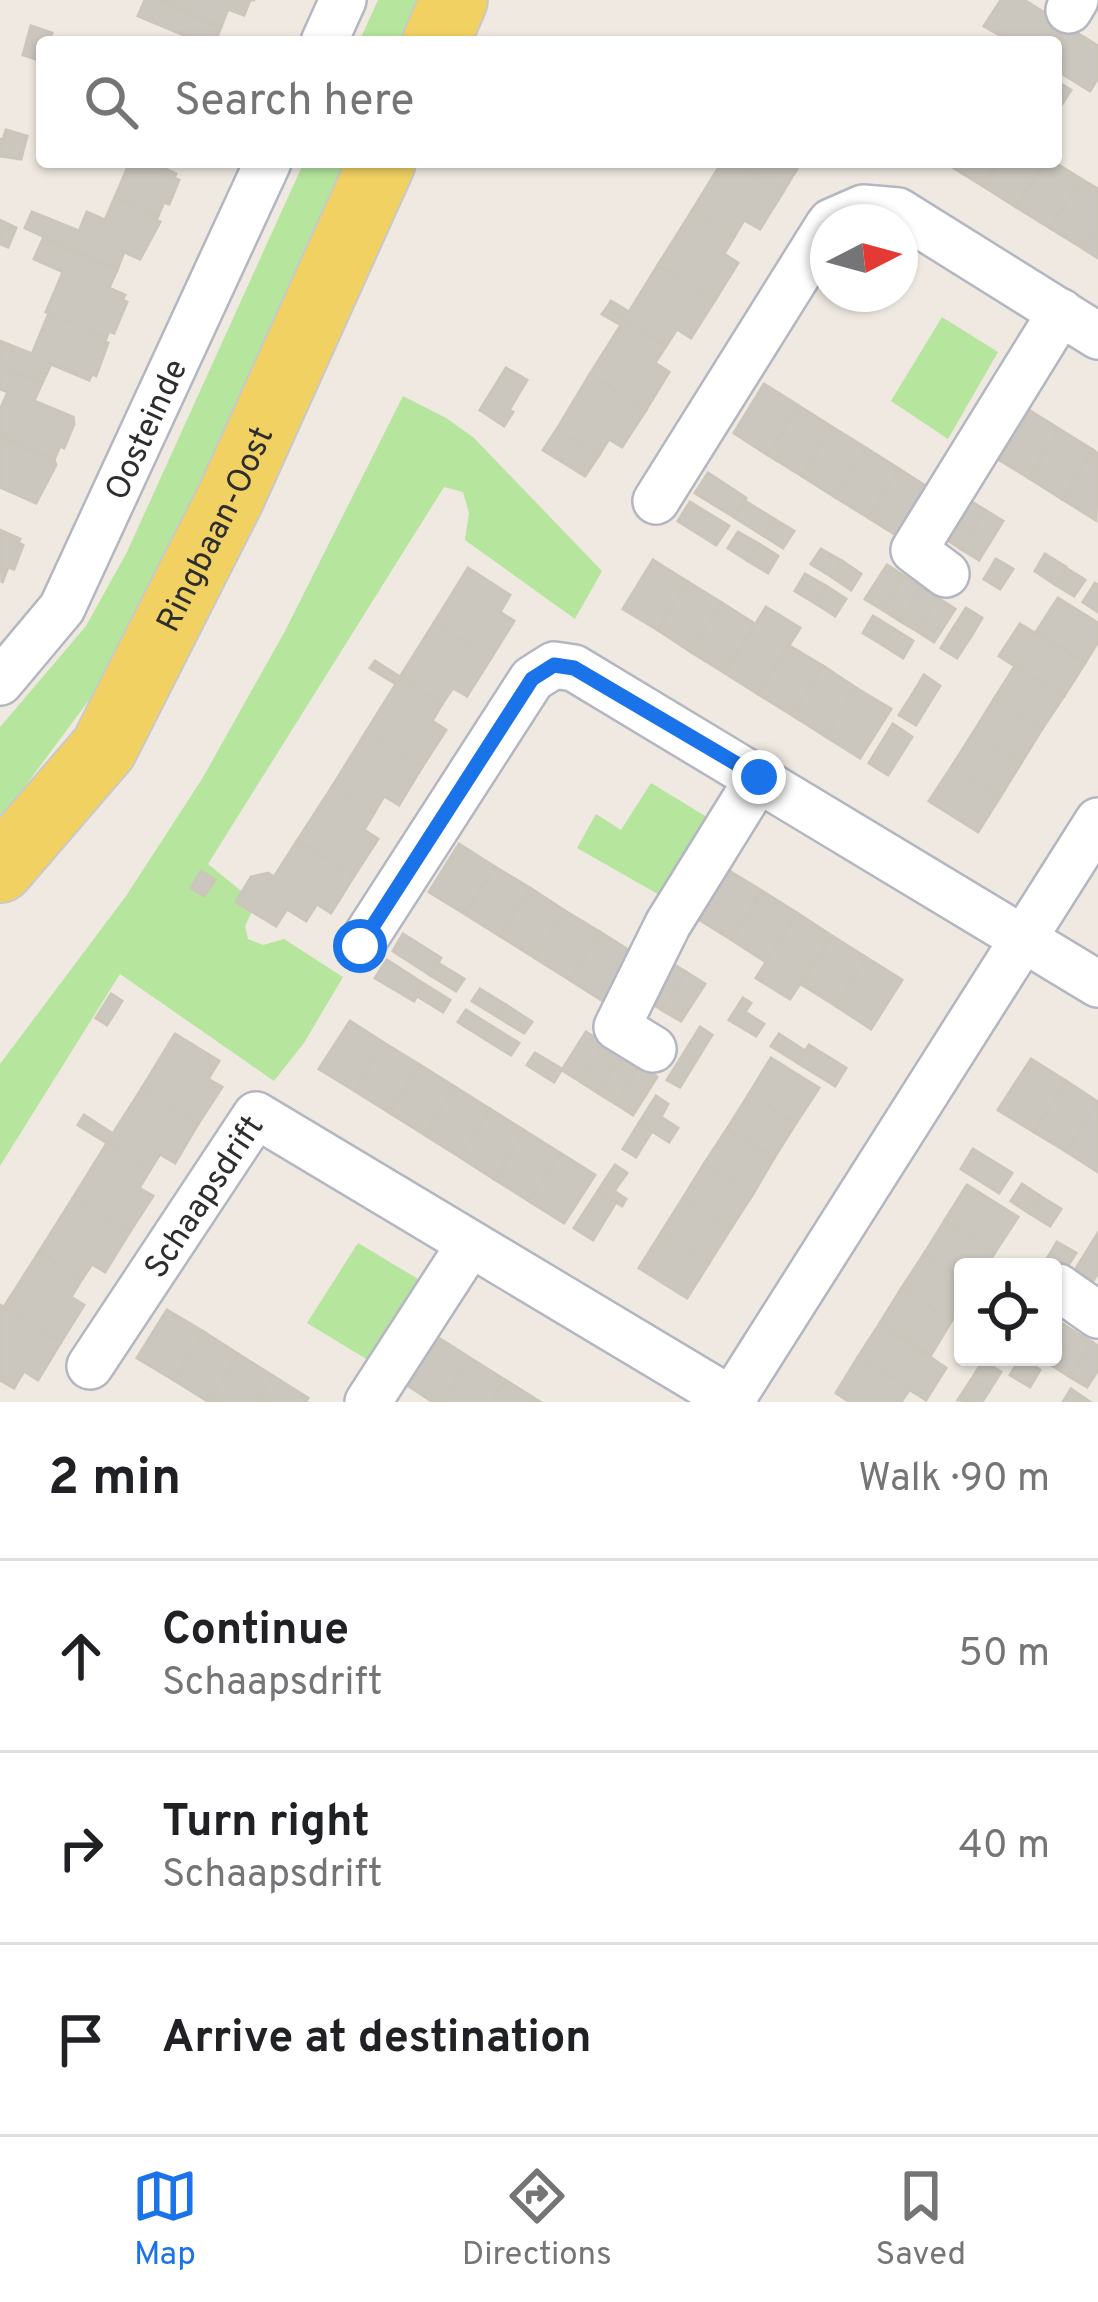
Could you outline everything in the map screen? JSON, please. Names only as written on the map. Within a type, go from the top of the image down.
[{"type":"main road","points":[[439,36],[454,0]]},
{"type":"main road","name":"Ringbaan-Oost","points":[[0,868],[104,748],[232,497],[379,168]]},
{"type":"street","points":[[327,36],[343,0]]},
{"type":"street","name":"Oosteinde","points":[[0,682],[62,608],[265,168]]},
{"type":"street","points":[[918,223],[1079,324],[914,550],[946,574]]},
{"type":"street","points":[[656,501],[810,254]]},
{"type":"street","points":[[360,946],[532,679],[554,665],[574,668],[1098,984]]},
{"type":"street","points":[[653,1049],[617,1027],[668,924],[759,777]]},
{"type":"street","name":"Schaapsdrift","points":[[90,1366],[256,1115],[732,1401],[1098,821]]},
{"type":"street","points":[[368,1402],[470,1244]]},
{"type":"street","points":[[1062,1290],[1098,1315]]},
{"type":"green space","points":[[378,0],[422,0],[406,36],[362,36]]},
{"type":"green space","points":[[301,168],[344,168],[171,546],[101,684],[0,820],[0,727],[86,626],[127,552]]},
{"type":"green space","points":[[942,317],[998,352],[948,439],[891,401]]},
{"type":"green space","points":[[403,396],[473,437],[602,571],[575,619],[465,540],[469,513],[463,492],[444,487],[208,864],[256,903],[245,926],[248,939],[263,945],[284,939],[343,977],[304,1043],[274,1081],[120,974],[0,1166],[0,1064],[126,896],[202,779],[285,631]]},
{"type":"green space","points":[[651,783],[710,819],[663,897],[577,848],[596,814],[621,830]]},
{"type":"green space","points":[[358,1243],[418,1279],[368,1360],[307,1323]]},
{"type":"building","points":[[145,0],[158,0],[221,27],[217,36],[184,36],[138,16]]},
{"type":"building","points":[[158,0],[250,0],[244,15],[228,9],[221,27]]},
{"type":"building","points":[[1001,0],[1024,0],[1098,46],[1098,78],[1090,91],[1062,74],[1062,36],[1001,36],[984,26]]},
{"type":"building","points":[[31,26],[52,33],[36,36],[36,59],[23,55]]},
{"type":"building","points":[[6,130],[27,136],[21,159],[0,156],[0,139]]},
{"type":"building","points":[[1062,167],[1081,179],[1050,228],[1016,207],[1041,168]]},
{"type":"building","points":[[127,168],[164,168],[179,180],[158,216],[115,197]]},
{"type":"building","points":[[718,168],[745,168],[783,192],[760,229],[744,220],[734,237],[692,211]]},
{"type":"building","points":[[745,168],[797,168],[783,192]]},
{"type":"building","points":[[954,168],[994,168],[983,186]]},
{"type":"building","points":[[994,168],[1041,168],[1016,207],[983,186]]},
{"type":"building","points":[[1081,179],[1098,189],[1098,226],[1084,249],[1050,228]]},
{"type":"building","points":[[115,197],[158,216],[160,222],[140,259],[124,252],[117,270],[25,228],[32,212],[79,231],[87,212],[105,220]]},
{"type":"building","points":[[692,211],[734,237],[724,254],[738,263],[715,300],[658,265]]},
{"type":"building","points":[[0,220],[16,228],[8,247],[0,244]]},
{"type":"building","points":[[1098,226],[1098,258],[1084,249]]},
{"type":"building","points":[[43,239],[117,270],[109,288],[125,295],[122,300],[127,302],[114,333],[109,331],[106,338],[46,312],[63,272],[34,259]]},
{"type":"building","points":[[658,265],[715,300],[691,338],[677,329],[666,346],[606,309],[611,301],[629,312]]},
{"type":"building","points":[[606,309],[666,346],[655,363],[669,372],[646,410],[590,374],[621,325],[602,314]]},
{"type":"building","points":[[49,313],[106,338],[96,376],[92,374],[89,380],[51,364],[42,383],[0,366],[0,341],[32,354]]},
{"type":"building","points":[[0,366],[42,383],[34,401],[73,417],[64,448],[60,446],[54,460],[0,437],[0,410],[8,392],[0,389]]},
{"type":"building","points":[[506,368],[527,380],[504,426],[480,410]]},
{"type":"building","points":[[590,374],[646,410],[622,447],[609,439],[599,455],[557,429]]},
{"type":"building","points":[[764,384],[799,406],[768,455],[734,433]]},
{"type":"building","points":[[799,406],[832,427],[802,476],[768,455]]},
{"type":"building","points":[[1024,407],[1059,429],[1029,478],[993,456]]},
{"type":"building","points":[[832,427],[866,448],[835,497],[802,476]]},
{"type":"building","points":[[557,429],[599,455],[585,476],[543,450]]},
{"type":"building","points":[[1059,429],[1093,450],[1062,499],[1029,478]]},
{"type":"building","points":[[0,437],[54,460],[56,465],[36,503],[0,487]]},
{"type":"building","points":[[866,448],[899,469],[869,518],[835,497]]},
{"type":"building","points":[[1093,450],[1098,454],[1096,520],[1062,499]]},
{"type":"building","points":[[899,469],[935,492],[904,540],[869,518]]},
{"type":"building","points":[[708,473],[746,498],[734,517],[695,493]]},
{"type":"building","points":[[967,499],[985,510],[961,549],[943,537]]},
{"type":"building","points":[[745,501],[774,519],[764,536],[734,517]]},
{"type":"building","points":[[690,502],[729,526],[716,545],[678,521]]},
{"type":"building","points":[[985,510],[1003,521],[979,560],[961,549]]},
{"type":"building","points":[[774,519],[794,531],[783,548],[764,536]]},
{"type":"building","points":[[0,530],[23,545],[14,569],[8,567],[2,583]]},
{"type":"building","points":[[738,532],[759,544],[748,561],[728,548]]},
{"type":"building","points":[[759,544],[778,556],[768,573],[748,561]]},
{"type":"building","points":[[821,549],[842,561],[832,577],[811,564]]},
{"type":"building","points":[[1045,554],[1066,567],[1056,585],[1035,571]]},
{"type":"building","points":[[996,559],[1013,569],[1000,589],[984,579]]},
{"type":"building","points":[[653,560],[688,582],[658,630],[623,609]]},
{"type":"building","points":[[842,561],[861,574],[851,590],[832,577]]},
{"type":"building","points":[[887,565],[904,576],[883,610],[865,599]]},
{"type":"building","points":[[468,568],[510,595],[500,612],[514,621],[491,658],[434,623]]},
{"type":"building","points":[[1066,568],[1085,580],[1074,596],[1056,585]]},
{"type":"building","points":[[805,574],[826,586],[815,603],[795,591]]},
{"type":"building","points":[[904,576],[921,587],[900,621],[883,610]]},
{"type":"building","points":[[688,582],[722,603],[691,652],[658,630]]},
{"type":"building","points":[[1098,585],[1098,612],[1083,602]]},
{"type":"building","points":[[826,586],[846,599],[835,616],[815,603]]},
{"type":"building","points":[[921,587],[938,598],[917,631],[900,621]]},
{"type":"building","points":[[938,598],[955,609],[934,642],[917,631]]},
{"type":"building","points":[[1058,598],[1098,623],[1098,642],[1085,663],[1036,632]]},
{"type":"building","points":[[722,603],[755,624],[725,673],[691,652]]},
{"type":"building","points":[[766,607],[800,628],[758,694],[725,673]]},
{"type":"building","points":[[966,608],[982,618],[970,638],[954,627]]},
{"type":"building","points":[[873,616],[894,629],[883,645],[863,633]]},
{"type":"building","points":[[434,623],[491,658],[467,696],[453,688],[442,704],[400,677]]},
{"type":"building","points":[[1020,624],[1085,663],[1064,696],[999,656]]},
{"type":"building","points":[[954,627],[970,638],[957,658],[941,648]]},
{"type":"building","points":[[894,629],[913,641],[903,658],[883,645]]},
{"type":"building","points":[[788,645],[823,666],[792,715],[758,694]]},
{"type":"building","points":[[375,661],[442,704],[432,721],[446,730],[422,767],[366,732],[396,684],[370,668]]},
{"type":"building","points":[[823,666],[856,688],[825,736],[792,715]]},
{"type":"building","points":[[1015,666],[1064,696],[1042,729],[994,699]]},
{"type":"building","points":[[924,675],[940,686],[928,705],[912,695]]},
{"type":"building","points":[[856,688],[891,709],[860,758],[825,736]]},
{"type":"building","points":[[912,695],[928,705],[916,725],[899,715]]},
{"type":"building","points":[[994,699],[1042,729],[1021,763],[973,733]]},
{"type":"building","points":[[893,724],[912,737],[888,775],[869,763]]},
{"type":"building","points":[[366,732],[422,767],[399,805],[384,796],[374,813],[332,787]]},
{"type":"building","points":[[973,733],[1021,763],[1000,797],[952,766]]},
{"type":"building","points":[[952,766],[1000,797],[978,832],[929,801]]},
{"type":"building","points":[[332,787],[374,813],[364,830],[378,839],[354,876],[297,841]]},
{"type":"building","points":[[297,841],[354,876],[331,913],[317,904],[306,921],[287,909],[276,926],[236,902],[251,877],[268,873],[274,877]]},
{"type":"building","points":[[459,844],[495,867],[465,914],[429,892]]},
{"type":"building","points":[[495,867],[530,888],[500,936],[465,914]]},
{"type":"building","points":[[726,869],[762,891],[732,940],[695,917]]},
{"type":"building","points":[[201,871],[215,880],[204,896],[191,888]]},
{"type":"building","points":[[530,888],[565,911],[535,958],[500,936]]},
{"type":"building","points":[[762,891],[797,913],[766,962],[732,940]]},
{"type":"building","points":[[565,911],[600,932],[570,980],[535,958]]},
{"type":"building","points":[[797,913],[832,936],[790,999],[756,978]]},
{"type":"building","points":[[600,932],[636,955],[606,1003],[570,980]]},
{"type":"building","points":[[403,934],[441,958],[430,975],[393,951]]},
{"type":"building","points":[[832,936],[867,958],[836,1006],[801,984]]},
{"type":"building","points":[[867,958],[902,980],[871,1029],[836,1006]]},
{"type":"building","points":[[387,960],[424,984],[414,1001],[375,978]]},
{"type":"building","points":[[668,961],[686,972],[662,1010],[645,999]]},
{"type":"building","points":[[438,963],[464,979],[456,991],[430,975]]},
{"type":"building","points":[[686,972],[705,984],[681,1021],[662,1010]]},
{"type":"building","points":[[424,984],[450,1000],[443,1012],[417,996]]},
{"type":"building","points":[[480,989],[506,1005],[498,1017],[472,1001]]},
{"type":"building","points":[[111,994],[122,1001],[107,1025],[96,1018]]},
{"type":"building","points":[[743,998],[751,1003],[745,1012],[764,1024],[756,1036],[729,1020]]},
{"type":"building","points":[[506,1005],[532,1022],[524,1033],[498,1017]]},
{"type":"building","points":[[466,1010],[493,1027],[485,1039],[458,1022]]},
{"type":"building","points":[[350,1021],[384,1043],[355,1091],[319,1069]]},
{"type":"building","points":[[493,1027],[519,1043],[511,1055],[485,1039]]},
{"type":"building","points":[[700,1027],[712,1035],[696,1061],[684,1053]]},
{"type":"building","points":[[586,1032],[605,1044],[581,1082],[562,1070]]},
{"type":"building","points":[[175,1034],[219,1061],[208,1079],[222,1087],[198,1124],[142,1088]]},
{"type":"building","points":[[779,1034],[805,1051],[798,1063],[771,1046]]},
{"type":"building","points":[[384,1043],[420,1065],[390,1113],[355,1091]]},
{"type":"building","points":[[605,1044],[622,1055],[598,1093],[581,1082]]},
{"type":"building","points":[[809,1045],[846,1068],[835,1086],[798,1063]]},
{"type":"building","points":[[535,1053],[562,1069],[554,1082],[527,1065]]},
{"type":"building","points":[[684,1053],[696,1061],[680,1087],[667,1080]]},
{"type":"building","points":[[622,1055],[640,1066],[616,1104],[598,1093]]},
{"type":"building","points":[[771,1058],[819,1088],[796,1123],[749,1094]]},
{"type":"building","points":[[1031,1059],[1066,1081],[1034,1132],[998,1110]]},
{"type":"building","points":[[420,1065],[455,1087],[425,1135],[390,1113]]},
{"type":"building","points":[[640,1066],[657,1077],[633,1115],[616,1104]]},
{"type":"building","points":[[1066,1081],[1098,1102],[1067,1152],[1034,1132]]},
{"type":"building","points":[[455,1087],[490,1109],[460,1157],[425,1135]]},
{"type":"building","points":[[142,1088],[198,1124],[175,1163],[160,1154],[150,1170],[107,1143]]},
{"type":"building","points":[[749,1094],[796,1123],[774,1158],[727,1129]]},
{"type":"building","points":[[656,1096],[668,1104],[661,1117],[678,1128],[669,1142],[639,1123]]},
{"type":"building","points":[[1098,1102],[1098,1172],[1067,1152]]},
{"type":"building","points":[[490,1109],[525,1131],[494,1179],[460,1157]]},
{"type":"building","points":[[84,1115],[113,1134],[107,1143],[78,1125]]},
{"type":"building","points":[[639,1123],[652,1131],[636,1157],[623,1149]]},
{"type":"building","points":[[727,1129],[774,1158],[753,1194],[704,1164]]},
{"type":"building","points":[[525,1131],[560,1153],[529,1201],[494,1179]]},
{"type":"building","points":[[107,1143],[150,1170],[139,1188],[153,1196],[129,1233],[73,1198]]},
{"type":"building","points":[[973,1149],[1012,1173],[999,1193],[961,1169]]},
{"type":"building","points":[[560,1153],[595,1175],[564,1223],[529,1201]]},
{"type":"building","points":[[704,1164],[753,1194],[731,1228],[683,1198]]},
{"type":"building","points":[[615,1165],[627,1173],[614,1191],[626,1199],[622,1206],[598,1191]]},
{"type":"building","points":[[1022,1184],[1040,1196],[1029,1213],[1011,1201]]},
{"type":"building","points":[[967,1185],[1018,1217],[995,1252],[945,1220]]},
{"type":"building","points":[[598,1191],[616,1202],[593,1240],[574,1228]]},
{"type":"building","points":[[1040,1196],[1061,1209],[1050,1226],[1029,1213]]},
{"type":"building","points":[[73,1198],[129,1233],[105,1272],[92,1264],[82,1279],[39,1252]]},
{"type":"building","points":[[683,1198],[731,1228],[709,1263],[661,1233]]},
{"type":"building","points":[[945,1220],[995,1252],[991,1258],[954,1258],[954,1273],[924,1254]]},
{"type":"building","points":[[661,1233],[709,1263],[687,1298],[639,1268]]},
{"type":"building","points":[[1098,1233],[1098,1273],[1093,1281],[1075,1270]]},
{"type":"building","points":[[1057,1242],[1076,1253],[1063,1273],[1062,1258],[1047,1258]]},
{"type":"building","points":[[39,1252],[82,1279],[71,1297],[84,1305],[61,1342],[4,1307]]},
{"type":"building","points":[[924,1254],[954,1273],[954,1317],[952,1320],[901,1289]]},
{"type":"building","points":[[901,1289],[952,1320],[931,1355],[880,1323]]},
{"type":"building","points":[[0,1305],[61,1342],[38,1380],[24,1371],[14,1388],[0,1380]]},
{"type":"building","points":[[167,1310],[204,1332],[174,1380],[137,1358]]},
{"type":"building","points":[[880,1323],[946,1368],[926,1400],[858,1357]]},
{"type":"building","points":[[1062,1324],[1075,1332],[1062,1352]]},
{"type":"building","points":[[204,1332],[238,1354],[209,1402],[174,1380]]},
{"type":"building","points":[[1075,1332],[1092,1342],[1070,1377],[1053,1366],[1062,1366],[1062,1352]]},
{"type":"building","points":[[434,1335],[470,1358],[442,1402],[433,1402],[404,1383]]},
{"type":"building","points":[[1092,1342],[1098,1346],[1098,1370],[1087,1387],[1070,1377]]},
{"type":"building","points":[[238,1354],[273,1376],[257,1402],[209,1402]]},
{"type":"building","points":[[858,1357],[910,1389],[901,1402],[850,1402],[836,1393]]},
{"type":"building","points":[[470,1358],[505,1380],[491,1402],[442,1402]]},
{"type":"building","points":[[980,1366],[1001,1372],[989,1391],[971,1380]]},
{"type":"building","points":[[1016,1366],[1040,1370],[1030,1387],[1010,1375]]},
{"type":"building","points":[[273,1376],[308,1398],[306,1402],[257,1402]]},
{"type":"building","points":[[505,1380],[540,1402],[491,1402]]},
{"type":"building","points":[[971,1380],[989,1391],[982,1402],[958,1400]]},
{"type":"building","points":[[1071,1389],[1090,1402],[1063,1402]]},
{"type":"route","points":[[360,946],[532,679],[554,665],[574,668],[759,777]]}]
